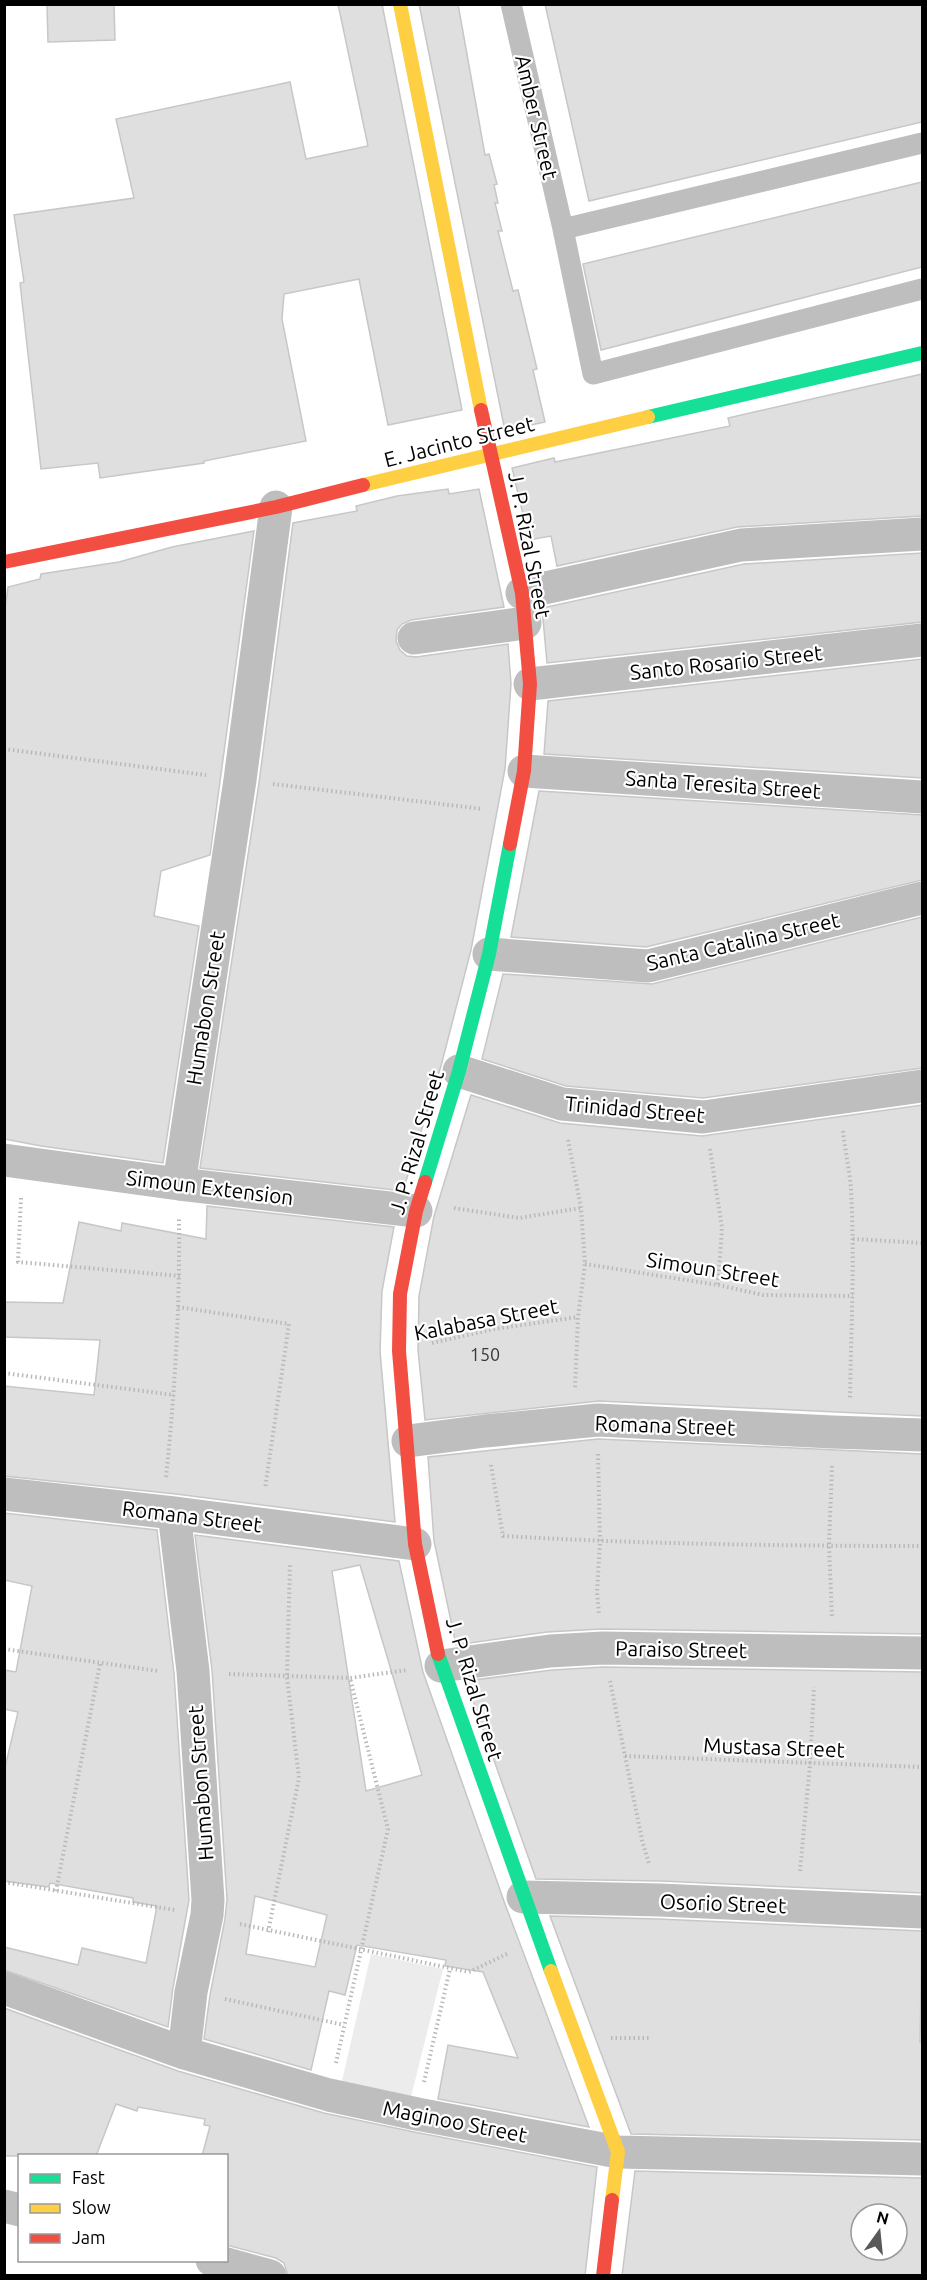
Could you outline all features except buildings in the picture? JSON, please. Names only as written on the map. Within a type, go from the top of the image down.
[{"type":"street","name":"J. P. Rizal Street","points":[[400,4],[490,454],[524,608],[530,684],[524,771],[489,954],[459,1071],[418,1207],[400,1294],[399,1351],[415,1544],[441,1666],[523,1897],[618,2152],[603,2276]]},
{"type":"street","name":"E. Jacinto Street","points":[[4,562],[276,507],[490,454],[922,353]]},
{"type":"street","name":"Humabon Street","points":[[179,1184],[240,780],[276,507]]},
{"type":"street","points":[[414,638],[741,545],[922,534]]},
{"type":"street","name":"Santo Rosario Street","points":[[530,684],[922,640]]},
{"type":"street","name":"Santa Teresita Street","points":[[524,771],[922,797]]},
{"type":"street","name":"Santa Catalina Street","points":[[489,954],[648,966],[922,898]]},
{"type":"street","name":"Trinidad Street","points":[[459,1071],[562,1104],[703,1117],[922,1086]]},
{"type":"street","name":"Simoun Extension","points":[[14,1162],[179,1184],[418,1207]]},
{"type":"street","name":"Romana Street","points":[[408,1441],[586,1421],[922,1435]]},
{"type":"street","name":"Romana Street","points":[[4,1494],[169,1512],[415,1544]]},
{"type":"street","name":"Humabon Street","points":[[169,1512],[193,1671],[208,1900],[191,1992],[184,2053]]},
{"type":"street","name":"Paraiso Street","points":[[441,1666],[550,1651],[603,1648],[922,1653]]},
{"type":"street","name":"Osorio Street","points":[[523,1897],[799,1905],[922,1912]]},
{"type":"street","name":"Maginoo Street","points":[[4,1988],[184,2053],[329,2095],[618,2152],[922,2158]]},
{"type":"street","points":[[219,2262],[270,2276]]},
{"type":"lane","name":"Amber Street","points":[[511,4],[563,229],[593,374],[922,289]]},
{"type":"lane","points":[[563,229],[922,143]]},
{"type":"path","points":[[799,1905],[802,1843],[824,1650],[830,1546],[853,1296],[851,1188],[839,1097]]},
{"type":"path","name":"Kalabasa Street","points":[[562,1104],[581,1208],[585,1264],[578,1317],[586,1421],[600,1542],[597,1592]]},
{"type":"path","points":[[703,1117],[716,1179],[722,1228],[718,1285]]},
{"type":"path","points":[[14,1162],[18,1262],[180,1276]]},
{"type":"path","points":[[169,1512],[180,1276],[179,1184]]},
{"type":"path","points":[[418,1207],[519,1218],[581,1208]]},
{"type":"path","points":[[853,1239],[922,1243]]},
{"type":"path","name":"Simoun Street","points":[[585,1264],[718,1285],[763,1295],[853,1296]]},
{"type":"path","points":[[178,1306],[289,1324],[275,1527],[287,1677],[299,1778],[268,1932]]},
{"type":"path","name":"Kalabasa Street","points":[[399,1351],[494,1329],[578,1317]]},
{"type":"path","points":[[4,1373],[174,1395]]},
{"type":"path","points":[[485,1431],[503,1536],[600,1542],[922,1546]]},
{"type":"path","points":[[603,1648],[642,1840],[660,1900]]},
{"type":"path","points":[[56,1891],[100,1664]]},
{"type":"path","points":[[329,2095],[388,1829],[350,1678]]},
{"type":"path","name":"Mustasa Street","points":[[625,1756],[922,1767]]},
{"type":"path","points":[[4,1882],[207,1915],[268,1932],[469,1972],[539,1939]]},
{"type":"path","points":[[417,2114],[450,1969]]},
{"type":"path","points":[[191,1992],[344,2025]]},
{"type":"shaded area","points":[[371,1954],[443,1969],[409,2105],[340,2090]]},
{"type":"traffic: fast","points":[[648,417],[922,353]]},
{"type":"traffic: fast","points":[[425,1182],[459,1071],[489,954],[510,844]]},
{"type":"traffic: fast","points":[[438,1654],[551,1971]]},
{"type":"traffic: slow","points":[[400,4],[481,410]]},
{"type":"traffic: slow","points":[[363,485],[648,417]]},
{"type":"traffic: slow","points":[[551,1971],[618,2152],[612,2200]]},
{"type":"traffic: jam","points":[[481,410],[522,593],[530,684],[524,771],[510,844]]},
{"type":"traffic: jam","points":[[4,562],[276,507],[363,485]]},
{"type":"traffic: jam","points":[[425,1182],[416,1211],[400,1294],[399,1351],[415,1544],[438,1654]]},
{"type":"traffic: jam","points":[[603,2276],[612,2200]]}]
